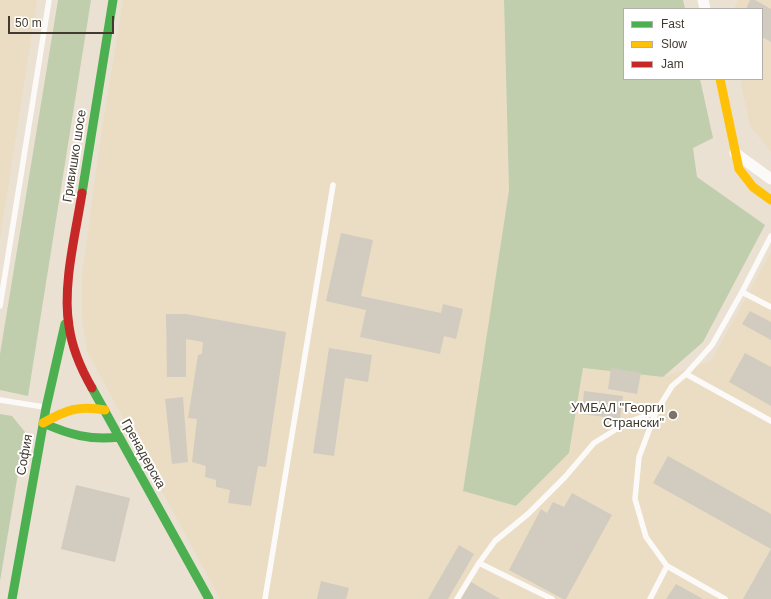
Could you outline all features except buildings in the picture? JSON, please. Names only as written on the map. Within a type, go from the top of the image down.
[{"type":"street","name":"Гривишко шосе","points":[[67,317],[67,292],[70,268],[113,0]]},
{"type":"street","points":[[720,80],[739,168],[745,179],[753,188],[771,200]]},
{"type":"street","points":[[735,153],[771,179]]},
{"type":"street","name":"София","points":[[12,599],[46,408],[67,317]]},
{"type":"street","name":"Гренадерска","points":[[67,317],[71,340],[78,361],[209,599]]},
{"type":"street","points":[[44,423],[62,412],[75,408],[89,407],[105,410]]},
{"type":"street","points":[[44,423],[66,433],[89,439],[106,440],[119,437]]},
{"type":"lane","points":[[0,306],[49,0]]},
{"type":"lane","points":[[265,599],[334,185]]},
{"type":"lane","points":[[725,599],[666,566],[646,537],[635,499],[639,457],[656,412],[672,386],[686,374],[712,345],[771,236]]},
{"type":"lane","points":[[742,292],[771,307]]},
{"type":"lane","points":[[686,374],[771,421]]},
{"type":"lane","points":[[0,400],[46,408]]},
{"type":"lane","points":[[457,599],[479,563],[495,541],[528,514],[565,478],[594,443],[628,422],[656,412]]},
{"type":"lane","points":[[479,563],[552,599]]},
{"type":"lane","points":[[650,599],[666,566]]},
{"type":"shaded area","points":[[0,0],[37,0],[0,239]]},
{"type":"shaded area","points":[[123,0],[504,0],[509,190],[464,491],[516,506],[569,453],[583,368],[663,377],[711,361],[771,252],[771,599],[220,599],[87,351],[82,317],[82,275],[101,135]]},
{"type":"shaded area","points":[[738,0],[771,0],[771,152],[750,126],[740,80],[763,80],[763,8],[734,8]]},
{"type":"green space","points":[[58,0],[91,0],[28,396],[0,390],[0,354]]},
{"type":"green space","points":[[504,0],[683,0],[685,8],[623,8],[623,80],[700,80],[713,138],[693,148],[697,177],[765,225],[703,342],[663,377],[583,368],[569,453],[516,506],[463,491],[509,190]]},
{"type":"green space","points":[[0,414],[12,416],[25,432],[0,581]]},
{"type":"traffic: fast","points":[[82,193],[113,0]]},
{"type":"traffic: fast","points":[[12,599],[46,408],[65,324]]},
{"type":"traffic: fast","points":[[92,388],[209,599]]},
{"type":"traffic: fast","points":[[43,423],[80,436],[99,438],[119,437]]},
{"type":"traffic: slow","points":[[720,80],[739,169],[753,187],[771,200]]},
{"type":"traffic: slow","points":[[43,423],[66,412],[80,408],[105,410]]},
{"type":"traffic: jam","points":[[82,193],[68,277],[67,310],[70,334],[75,350],[92,388]]},
{"type":"place","name":"УМБАЛ \"Георги Странски\"","points":[[673,415]]}]
